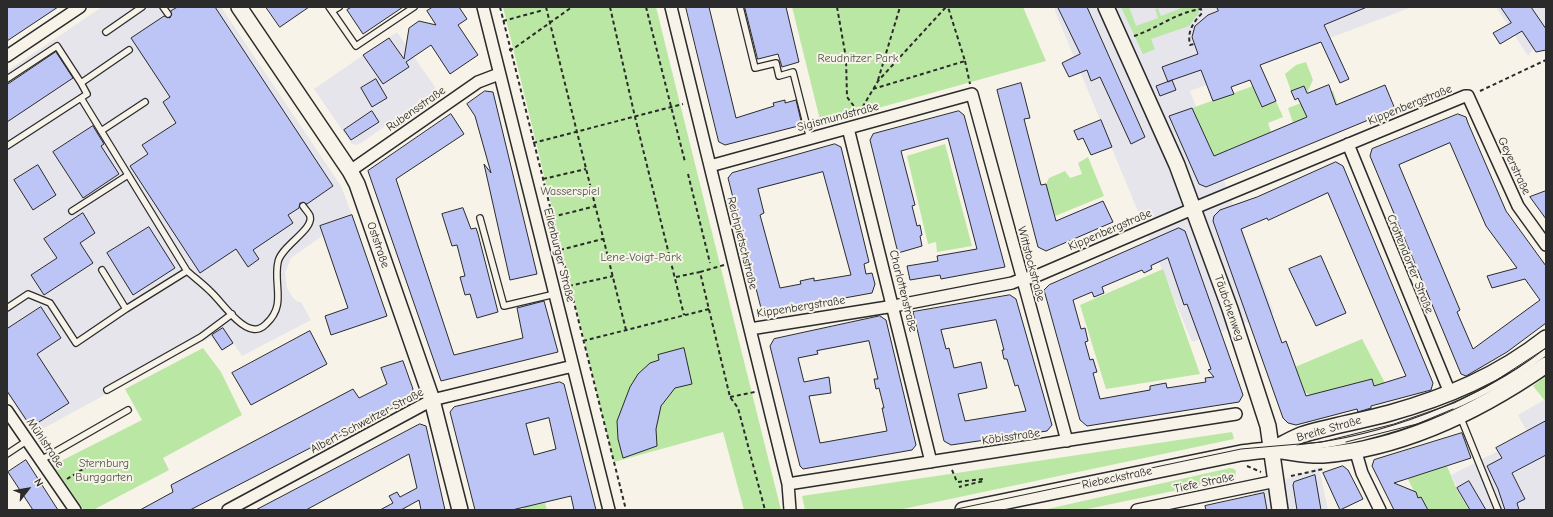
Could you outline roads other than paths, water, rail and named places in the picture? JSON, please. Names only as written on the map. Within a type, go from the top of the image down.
[{"type":"street","points":[[7,56],[80,7]]},
{"type":"street","name":"Oststraße","points":[[239,7],[350,171],[359,189],[432,400],[460,510]]},
{"type":"street","name":"Eilenburger Straße","points":[[483,7],[609,510]]},
{"type":"street","name":"Reichpietschstraße","points":[[671,7],[788,484],[790,510]]},
{"type":"street","name":"Täubchenweg","points":[[1106,7],[1177,165],[1194,208],[1263,408],[1268,426],[1271,450],[1271,477],[1280,510]]},
{"type":"street","name":"Rubensstraße","points":[[350,171],[478,82],[499,74]]},
{"type":"street","name":"Sigismundstraße","points":[[710,166],[848,128],[860,119],[972,94]]},
{"type":"street","name":"Wittstockstraße","points":[[972,94],[1067,442]]},
{"type":"street","name":"Kippenbergstraße","points":[[750,329],[894,306],[1012,283],[1022,279],[1034,277],[1194,208],[1465,96]]},
{"type":"street","name":"Geyerstraße","points":[[1465,96],[1468,96],[1518,206],[1546,246]]},
{"type":"street","name":"Charlottenstraße","points":[[848,128],[894,306],[931,462]]},
{"type":"street","name":"Crottendorfer Straße","points":[[1348,144],[1450,393]]},
{"type":"street","name":"Breite Straße","points":[[1271,450],[1301,435],[1390,413],[1450,393],[1483,379],[1514,361],[1546,338]]},
{"type":"street","name":"Breite Straße","points":[[1271,450],[1306,456],[1324,455],[1398,439],[1459,415],[1493,398],[1546,365]]},
{"type":"street","name":"Albert-Schweitzer-Straße","points":[[228,510],[432,400],[573,366]]},
{"type":"street","name":"Mühlstraße","points":[[7,411],[75,510]]},
{"type":"street","name":"Köbisstraße","points":[[788,484],[1067,442],[1236,414]]},
{"type":"street","points":[[1355,449],[1362,473],[1380,510]]},
{"type":"street","name":"Riebeckstraße","points":[[963,510],[1241,452],[1271,450]]},
{"type":"street","name":"Tiefe Straße","points":[[1137,510],[1219,493],[1271,477]]},
{"type":"lane","points":[[106,32],[142,7]]},
{"type":"lane","points":[[163,7],[168,14]]},
{"type":"lane","points":[[339,7],[331,9],[356,46],[414,7]]},
{"type":"lane","points":[[740,7],[755,68],[776,63],[779,76],[793,72],[810,138]]},
{"type":"lane","points":[[7,79],[57,46],[87,94],[7,146]]},
{"type":"lane","points":[[80,83],[129,50]]},
{"type":"lane","points":[[81,98],[187,271],[241,324],[253,329],[262,328],[272,319],[278,308],[279,289],[276,272],[279,258],[292,241],[306,229],[310,221],[310,215],[303,206]]},
{"type":"lane","points":[[101,131],[145,102]]},
{"type":"lane","points":[[72,211],[128,175]]},
{"type":"lane","points":[[480,218],[504,306],[555,294]]},
{"type":"lane","points":[[102,270],[126,309]]},
{"type":"lane","points":[[7,308],[28,294],[50,303],[76,343],[126,309],[187,271]]},
{"type":"lane","points":[[107,390],[201,337],[232,314]]},
{"type":"lane","points":[[1271,450],[1323,445],[1395,427],[1427,417],[1488,389],[1546,352]]},
{"type":"lane","points":[[41,460],[128,410]]},
{"type":"lane","points":[[1459,415],[1498,510]]},
{"type":"lane","points":[[7,454],[28,440]]},
{"type":"tram line","points":[[952,510],[1241,449],[1322,442],[1394,424],[1454,403],[1486,387],[1546,348]]},
{"type":"tram line","points":[[1346,442],[1417,424],[1453,409]]},
{"type":"park label","name":"Reudnitzer Park","points":[[858,59]]},
{"type":"park label","name":"Wasserspiel","points":[[570,192]]},
{"type":"park label","name":"Lene-Voigt-Park","points":[[641,258]]},
{"type":"park label","name":"Sternburg Burggarten","points":[[104,471]]}]
